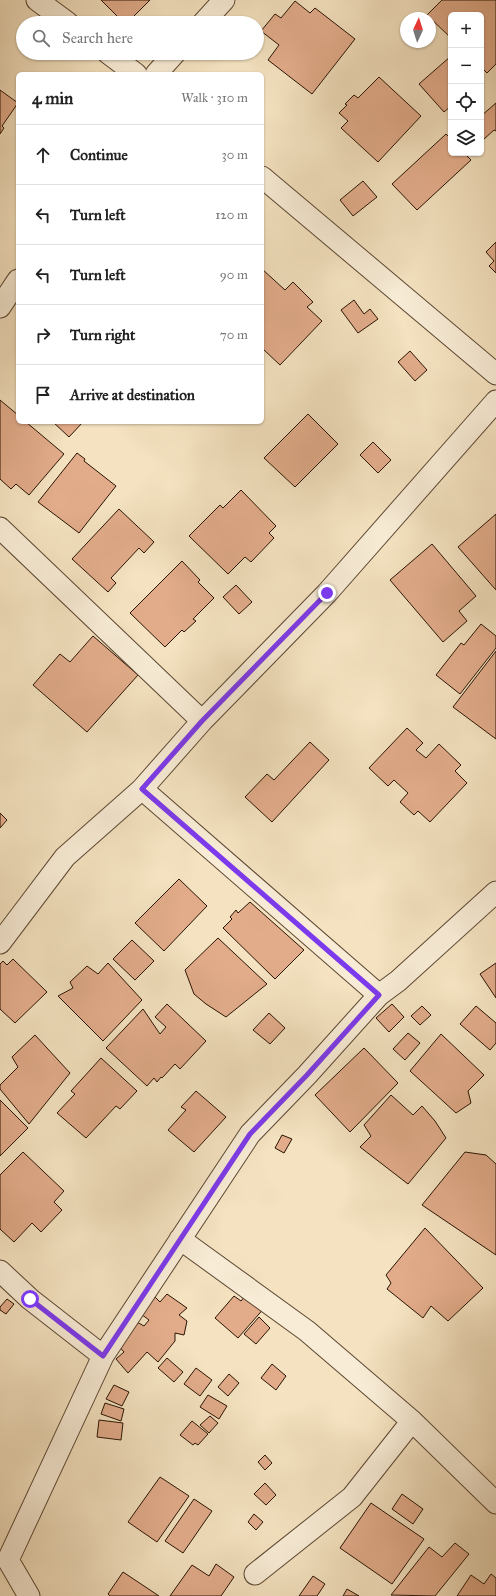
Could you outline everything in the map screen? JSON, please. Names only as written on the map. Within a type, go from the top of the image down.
[{"type":"street","points":[[37,0],[59,16]]},
{"type":"street","points":[[209,16],[224,0]]},
{"type":"street","points":[[117,60],[133,72]]},
{"type":"street","points":[[158,72],[169,60]]},
{"type":"street","points":[[264,179],[496,374]]},
{"type":"street","points":[[0,307],[16,283]]},
{"type":"street","points":[[0,943],[65,857],[142,789],[202,721],[327,593],[496,401]]},
{"type":"street","points":[[0,528],[202,721]]},
{"type":"street","points":[[142,789],[379,995]]},
{"type":"street","points":[[29,1596],[4,1560],[103,1356],[180,1239],[250,1134],[307,1075],[379,995],[398,980],[496,892]]},
{"type":"street","points":[[180,1239],[307,1331],[412,1421],[495,1501]]},
{"type":"street","points":[[0,1271],[30,1299],[103,1356]]},
{"type":"street","points":[[255,1574],[352,1497],[412,1421]]},
{"type":"building","points":[[101,0],[150,0],[134,16],[117,16]]},
{"type":"building","points":[[442,0],[496,0],[496,64],[487,73],[484,70],[484,12],[448,12],[448,35],[436,24],[436,12],[430,12]]},
{"type":"building","points":[[295,1],[310,13],[315,8],[355,39],[312,94],[268,60],[279,45],[264,33],[264,27],[275,14],[281,18]]},
{"type":"building","points":[[448,59],[448,109],[444,112],[419,84]]},
{"type":"building","points":[[379,77],[421,116],[378,162],[341,128],[348,121],[339,113],[354,95],[358,98]]},
{"type":"building","points":[[0,90],[16,102],[16,106],[2,126],[4,128],[0,134]]},
{"type":"building","points":[[496,103],[496,131],[494,130],[484,139],[484,120],[484,113]]},
{"type":"building","points":[[446,134],[448,136],[448,156],[467,156],[471,160],[417,210],[392,184]]},
{"type":"building","points":[[363,181],[377,197],[353,216],[340,200]]},
{"type":"building","points":[[496,242],[496,273],[489,266],[494,261],[486,252]]},
{"type":"building","points":[[264,271],[285,290],[293,282],[313,302],[307,307],[322,321],[280,365],[264,350]]},
{"type":"building","points":[[354,300],[364,314],[370,309],[378,319],[358,333],[341,310]]},
{"type":"building","points":[[410,351],[427,370],[415,381],[398,362]]},
{"type":"building","points":[[0,400],[16,413],[16,424],[28,424],[64,454],[29,495],[16,484],[11,489],[0,479]]},
{"type":"building","points":[[308,414],[338,444],[295,487],[264,458]]},
{"type":"building","points":[[55,424],[81,424],[69,437]]},
{"type":"building","points":[[373,442],[391,460],[378,473],[360,455]]},
{"type":"building","points":[[77,453],[85,459],[84,461],[116,486],[79,533],[38,502]]},
{"type":"building","points":[[241,490],[276,526],[269,533],[274,538],[251,562],[245,557],[228,574],[189,536],[220,505],[223,508]]},
{"type":"building","points":[[119,509],[154,542],[144,553],[139,548],[111,578],[116,583],[108,592],[72,559]]},
{"type":"building","points":[[496,514],[496,590],[458,547]]},
{"type":"building","points":[[432,544],[476,596],[459,611],[467,621],[443,642],[390,580]]},
{"type":"building","points":[[182,561],[200,580],[198,582],[214,598],[193,619],[196,621],[184,632],[182,630],[165,647],[130,613]]},
{"type":"building","points":[[236,585],[252,602],[239,614],[223,597]]},
{"type":"building","points":[[481,624],[496,636],[496,648],[460,694],[436,675],[461,643],[464,645]]},
{"type":"building","points":[[93,636],[138,675],[87,732],[33,685],[60,654],[70,662]]},
{"type":"building","points":[[496,651],[496,739],[453,707]]},
{"type":"building","points":[[407,728],[423,743],[416,750],[426,758],[439,744],[461,765],[455,771],[467,783],[430,822],[418,811],[414,815],[400,802],[408,793],[394,780],[388,786],[369,768]]},
{"type":"building","points":[[310,742],[329,760],[272,822],[245,797],[267,774],[274,780]]},
{"type":"building","points":[[0,813],[7,820],[0,828]]},
{"type":"building","points":[[179,879],[207,906],[164,951],[135,923]]},
{"type":"building","points":[[250,902],[304,950],[275,979],[223,928],[232,919],[230,917],[236,910],[238,913]]},
{"type":"building","points":[[218,938],[267,984],[226,1017],[194,994],[185,970]]},
{"type":"building","points":[[132,940],[154,961],[135,980],[113,959]]},
{"type":"building","points":[[13,959],[47,992],[15,1023],[0,1009],[0,964],[3,961],[7,965]]},
{"type":"building","points":[[108,963],[142,1000],[103,1041],[58,996],[73,988],[70,982],[87,966],[98,974]]},
{"type":"building","points":[[496,963],[496,998],[480,974]]},
{"type":"building","points":[[167,1004],[206,1041],[180,1069],[175,1064],[157,1082],[154,1078],[147,1086],[106,1048],[143,1009],[160,1034],[166,1027],[155,1017]]},
{"type":"building","points":[[392,1004],[404,1017],[389,1032],[376,1018]]},
{"type":"building","points":[[422,1006],[431,1015],[420,1025],[411,1016]]},
{"type":"building","points":[[476,1006],[496,1023],[496,1043],[490,1050],[460,1024]]},
{"type":"building","points":[[269,1013],[285,1028],[270,1044],[253,1030]]},
{"type":"building","points":[[408,1033],[420,1043],[405,1060],[393,1049]]},
{"type":"building","points":[[441,1034],[484,1075],[468,1091],[471,1103],[456,1113],[410,1071]]},
{"type":"building","points":[[35,1035],[70,1073],[29,1124],[0,1089],[0,1085],[18,1067],[12,1057]]},
{"type":"building","points":[[364,1048],[398,1083],[350,1132],[315,1095]]},
{"type":"building","points":[[101,1058],[137,1091],[120,1109],[116,1106],[86,1138],[57,1113],[75,1094],[71,1091]]},
{"type":"building","points":[[196,1091],[226,1117],[194,1152],[168,1130],[186,1110],[181,1107]]},
{"type":"building","points":[[391,1095],[413,1115],[422,1106],[435,1121],[446,1138],[408,1184],[360,1147],[371,1136],[364,1125]]},
{"type":"building","points":[[0,1100],[28,1128],[0,1156]]},
{"type":"building","points":[[282,1135],[292,1139],[284,1153],[275,1148]]},
{"type":"building","points":[[23,1152],[64,1191],[54,1202],[62,1210],[41,1232],[32,1223],[14,1242],[0,1229],[0,1175]]},
{"type":"building","points":[[465,1152],[486,1155],[496,1164],[496,1255],[422,1205]]},
{"type":"building","points":[[425,1228],[483,1288],[448,1321],[431,1306],[423,1318],[387,1289],[391,1283],[386,1275]]},
{"type":"building","points":[[249,1291],[266,1306],[238,1338],[215,1318],[234,1296],[241,1301]]},
{"type":"building","points":[[167,1294],[187,1308],[179,1315],[187,1321],[184,1335],[175,1333],[175,1341],[158,1362],[147,1352],[128,1373],[116,1359],[124,1352],[116,1343],[135,1321],[144,1326],[149,1320],[141,1314],[155,1297],[160,1302]]},
{"type":"building","points":[[7,1299],[14,1304],[6,1314],[0,1310],[0,1307]]},
{"type":"building","points":[[259,1317],[270,1328],[256,1344],[244,1334]]},
{"type":"building","points":[[167,1358],[183,1372],[174,1382],[158,1368]]},
{"type":"building","points":[[272,1364],[286,1376],[276,1390],[261,1378]]},
{"type":"building","points":[[196,1368],[212,1380],[200,1396],[184,1384]]},
{"type":"building","points":[[229,1374],[239,1383],[228,1396],[218,1387]]},
{"type":"building","points":[[114,1385],[129,1392],[122,1406],[106,1399]]},
{"type":"building","points":[[208,1395],[227,1406],[219,1419],[200,1407]]},
{"type":"building","points":[[105,1403],[124,1409],[121,1421],[101,1414]]},
{"type":"building","points":[[210,1416],[218,1423],[209,1433],[200,1425]]},
{"type":"building","points":[[99,1420],[123,1423],[121,1440],[97,1437]]},
{"type":"building","points":[[192,1421],[208,1434],[198,1445],[195,1443],[193,1445],[180,1435]]},
{"type":"building","points":[[265,1455],[272,1463],[265,1470],[258,1462]]},
{"type":"building","points":[[160,1477],[189,1496],[157,1542],[128,1522]]},
{"type":"building","points":[[265,1483],[276,1495],[266,1505],[254,1494]]},
{"type":"building","points":[[402,1494],[423,1509],[413,1524],[392,1509]]},
{"type":"building","points":[[194,1499],[212,1511],[183,1553],[165,1541]]},
{"type":"building","points":[[371,1503],[424,1539],[392,1584],[340,1548]]},
{"type":"building","points":[[254,1514],[263,1522],[256,1530],[248,1522]]},
{"type":"building","points":[[455,1543],[469,1554],[435,1596],[391,1595],[429,1547],[442,1557]]},
{"type":"building","points":[[216,1564],[234,1577],[221,1596],[170,1596],[192,1565],[209,1576]]},
{"type":"building","points":[[123,1572],[159,1596],[110,1596],[108,1594]]},
{"type":"building","points":[[491,1574],[496,1578],[496,1596],[457,1596],[471,1575],[484,1584]]},
{"type":"building","points":[[313,1576],[325,1584],[317,1596],[299,1596]]},
{"type":"building","points":[[347,1589],[359,1596],[343,1596]]},
{"type":"route","points":[[30,1299],[103,1356],[250,1134],[307,1075],[379,995],[142,789],[202,721],[327,593]]}]
